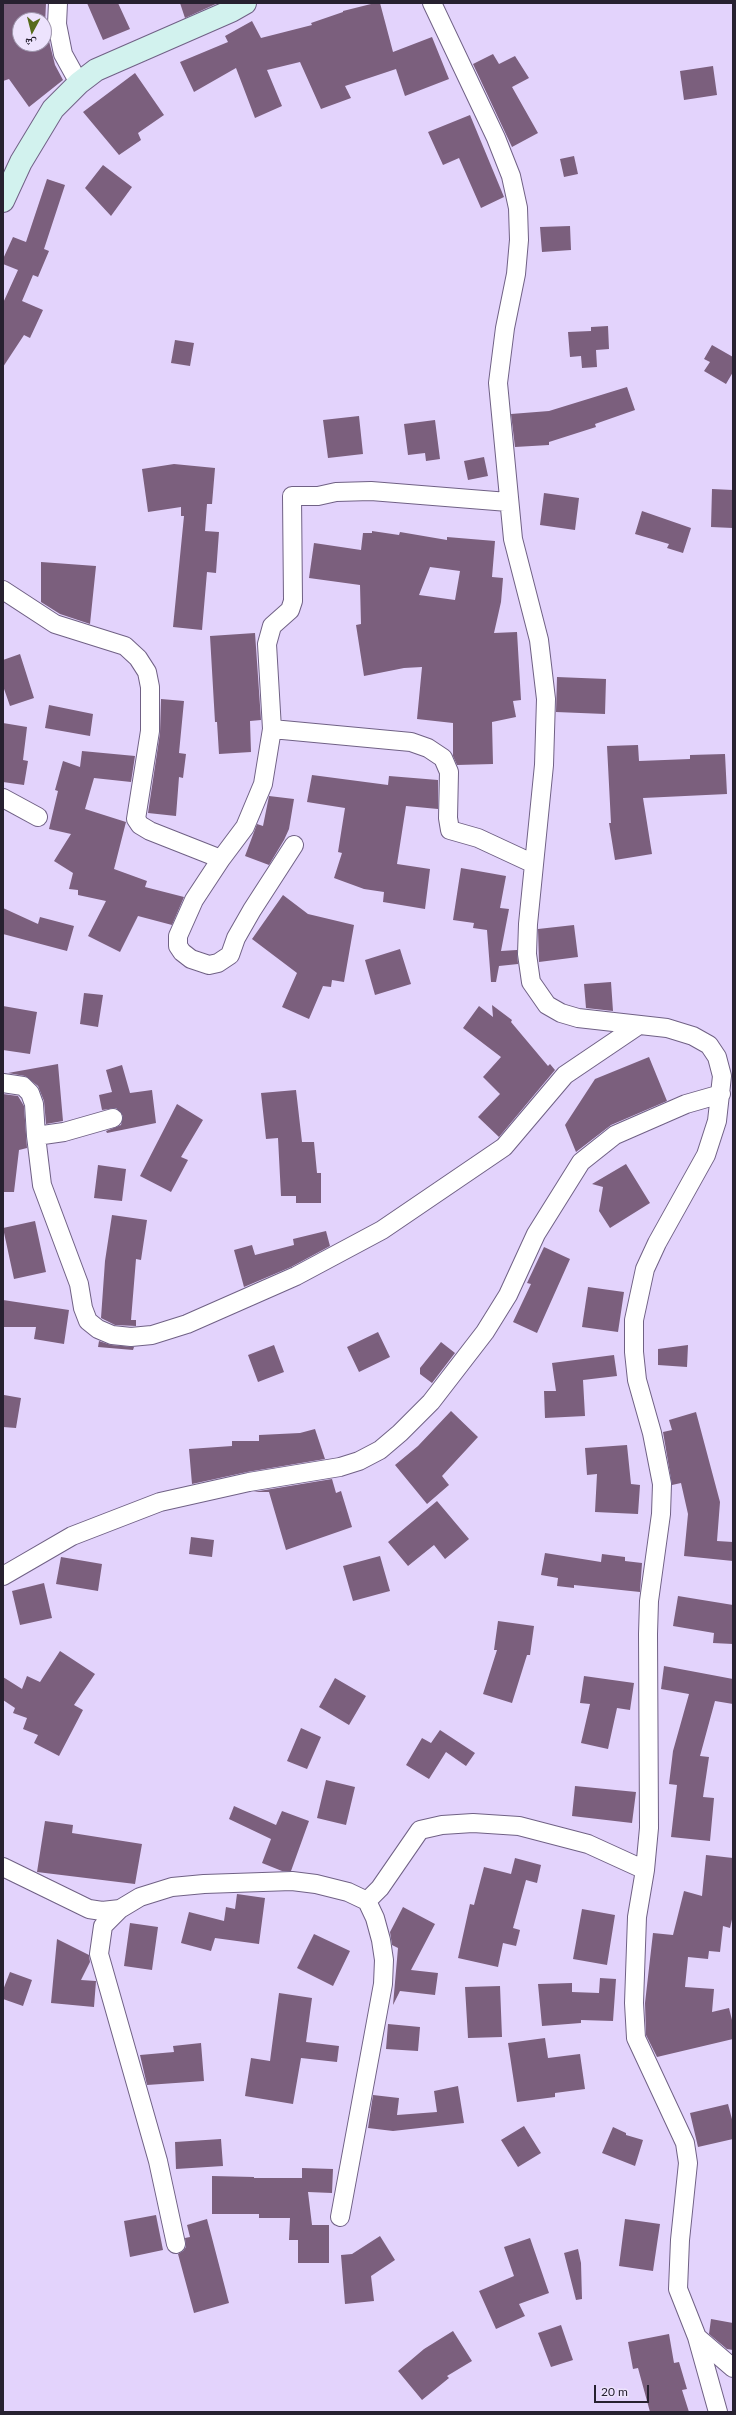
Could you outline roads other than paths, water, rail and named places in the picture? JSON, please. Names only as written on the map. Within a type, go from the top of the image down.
[{"type":"street","points":[[58,3],[57,24],[62,54],[79,83]]},
{"type":"street","points":[[3,201],[21,162],[53,109],[79,83],[96,70],[231,11],[245,3]]},
{"type":"street","points":[[432,3],[496,138],[511,176],[518,208],[519,240],[516,274],[505,328],[498,383],[508,502],[513,539],[538,640],[546,699],[544,765],[527,954],[531,982],[547,1005],[561,1013],[578,1018],[667,1028],[693,1036],[709,1045],[717,1057],[722,1076],[717,1121],[706,1154],[657,1243],[645,1269],[634,1320],[634,1352],[637,1380],[652,1433],[662,1484],[661,1514],[649,1601],[649,1828],[645,1870],[637,1917],[634,2003],[636,2038],[685,2143],[688,2163],[680,2240],[678,2289],[697,2337],[718,2412]]},
{"type":"street","points":[[294,845],[252,910],[236,938],[230,955],[218,963],[209,965],[191,959],[182,952],[178,946],[178,936],[194,900],[221,859],[245,827],[263,784],[272,729],[267,644],[272,626],[290,610],[293,600],[292,496],[312,496],[336,492],[371,491],[508,502]]},
{"type":"street","points":[[3,590],[55,624],[125,646],[138,658],[147,672],[150,687],[151,708],[146,768],[136,819],[140,825],[150,830],[221,859]]},
{"type":"street","points":[[272,729],[411,742],[428,748],[443,758],[449,772],[448,818],[450,830],[478,838],[534,864]]},
{"type":"street","points":[[3,798],[38,817]]},
{"type":"street","points":[[3,1083],[23,1086],[30,1093],[34,1104],[42,1185],[76,1272],[88,1321],[98,1330],[131,1337],[152,1335],[187,1324],[296,1276],[382,1230],[504,1146],[564,1075],[639,1025]]},
{"type":"street","points":[[3,1576],[72,1536],[160,1502],[249,1482],[340,1467],[359,1461],[380,1450],[400,1433],[431,1402],[485,1332],[508,1295],[536,1234],[581,1162],[615,1135],[686,1104],[721,1094]]},
{"type":"street","points":[[36,1136],[64,1132],[113,1118]]},
{"type":"street","points":[[367,1901],[380,1888],[420,1830],[442,1825],[473,1822],[519,1826],[588,1844],[645,1870]]},
{"type":"street","points":[[3,1867],[89,1909],[102,1911],[120,1909]]},
{"type":"street","points":[[176,2244],[158,2161],[99,1954],[103,1926],[120,1909],[140,1897],[172,1887],[292,1881],[316,1884],[348,1892],[367,1901],[375,1918],[381,1940],[384,1960],[383,1984],[340,2217]]},
{"type":"street","points":[[697,2337],[733,2368]]}]
